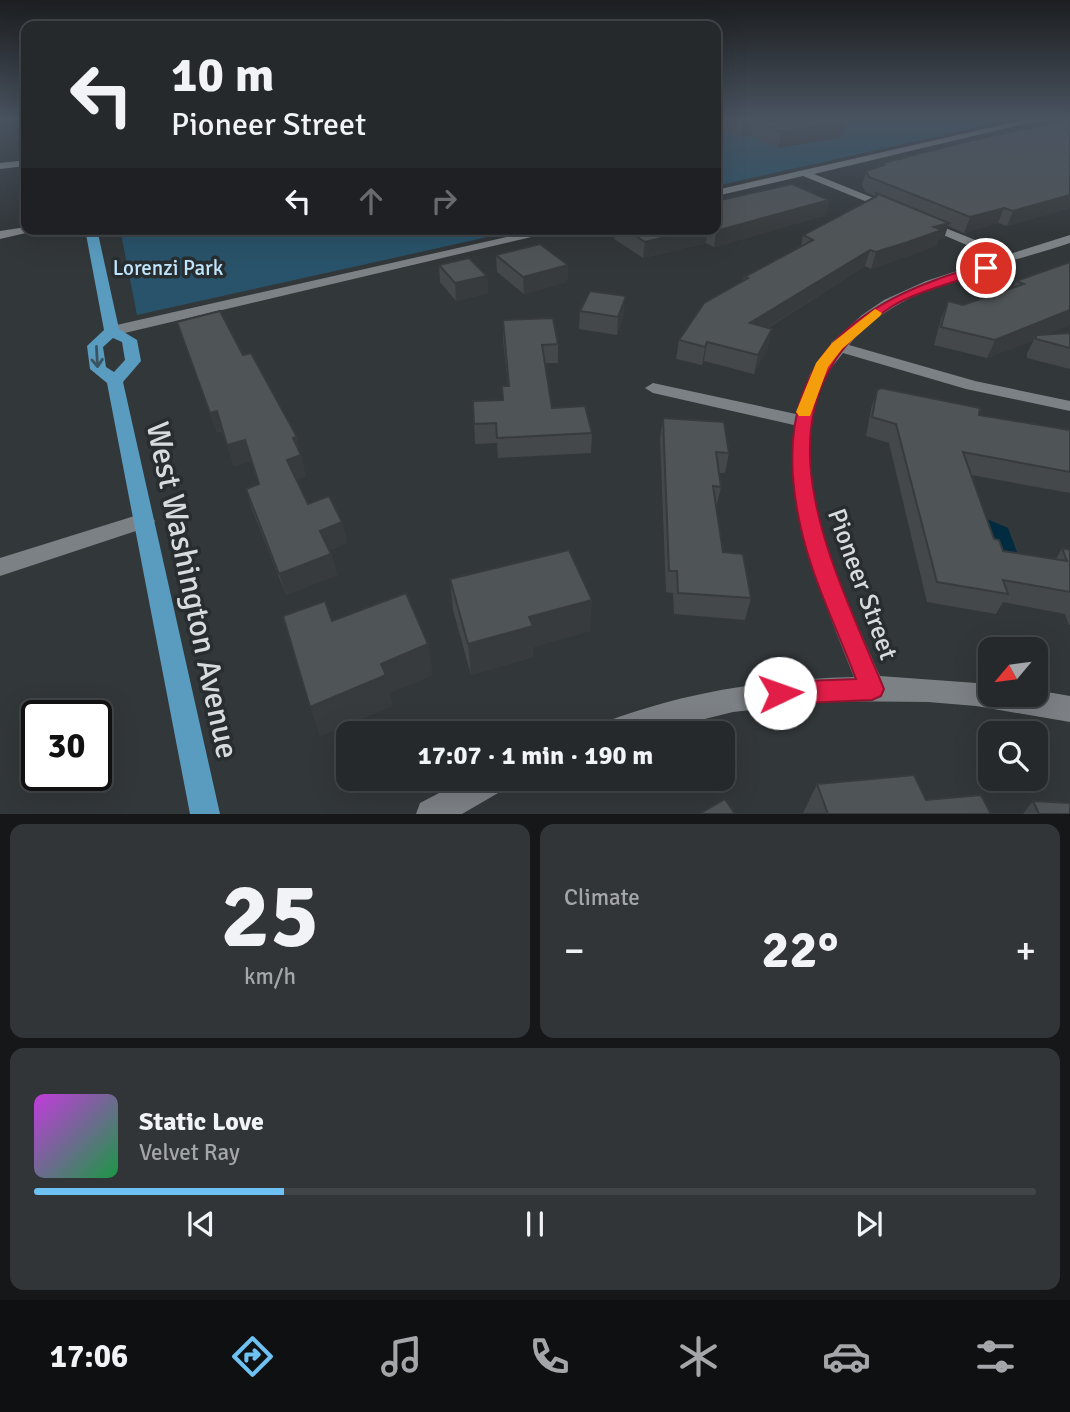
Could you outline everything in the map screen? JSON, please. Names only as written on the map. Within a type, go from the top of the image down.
[{"type":"main road","points":[[92,235],[112,331],[130,340],[133,361],[115,381]]},
{"type":"main road","name":"West Washington Avenue","points":[[112,331],[95,346],[98,369],[115,381],[205,814]]},
{"type":"street","points":[[721,192],[870,158]]},
{"type":"street","points":[[0,166],[21,164]]},
{"type":"street","points":[[804,173],[1011,259]]},
{"type":"street","points":[[0,235],[21,232]]},
{"type":"street","points":[[112,331],[533,235]]},
{"type":"street","name":"Pioneer Street","points":[[872,689],[818,554],[809,523],[801,462],[802,421],[821,366],[837,346],[887,304],[1070,239]]},
{"type":"street","points":[[837,346],[972,385],[1070,406]]},
{"type":"street","points":[[653,388],[802,421]]},
{"type":"street","points":[[0,568],[144,521]]},
{"type":"street","points":[[648,721],[687,709],[780,693],[872,689],[968,695],[1070,709]]},
{"type":"street","points":[[431,814],[473,791]]},
{"type":"green space","points":[[721,158],[841,158],[721,185]]},
{"type":"green space","name":"Lorenzi Park","points":[[121,235],[497,235],[137,315]]},
{"type":"shaded area","points":[[987,519],[1008,528],[1018,555],[1006,562],[984,521]]},
{"type":"building","points":[[903,158],[1070,158],[1070,195],[1013,211],[1004,208],[970,217],[869,177],[866,171],[884,165],[879,164]]},
{"type":"building","points":[[792,184],[829,200],[721,230],[721,200]]},
{"type":"building","points":[[876,193],[949,223],[934,227],[942,230],[908,242],[876,252],[870,250],[750,323],[772,329],[758,355],[707,342],[705,347],[679,340],[704,303],[748,278],[744,277],[813,240],[803,235],[877,196]]},
{"type":"building","points":[[634,235],[674,235],[645,242]]},
{"type":"building","points":[[540,244],[568,265],[523,277],[496,255]]},
{"type":"building","points":[[469,258],[487,276],[455,283],[439,265]]},
{"type":"building","points":[[1070,262],[1070,310],[995,340],[941,327],[948,301],[963,305],[1024,284],[1016,281]]},
{"type":"building","points":[[590,291],[626,296],[618,317],[580,311]]},
{"type":"building","points":[[220,311],[243,355],[251,353],[297,437],[293,438],[301,455],[287,460],[308,504],[329,496],[342,522],[320,531],[331,554],[279,574],[246,489],[259,484],[245,440],[227,445],[217,411],[210,413],[177,322]]},
{"type":"building","points":[[553,318],[558,344],[542,345],[552,408],[585,406],[592,433],[497,438],[496,423],[474,424],[473,401],[503,400],[502,386],[509,386],[503,320]]},
{"type":"building","points":[[1070,333],[1070,348],[1036,339],[1036,335]]},
{"type":"building","points":[[881,388],[980,408],[979,415],[1070,430],[1070,472],[963,452],[994,539],[999,540],[1003,551],[1067,561],[1062,548],[1070,550],[1070,592],[1003,580],[1008,594],[937,582],[896,424],[872,417],[877,390]]},
{"type":"building","points":[[663,418],[724,422],[729,453],[716,452],[721,487],[713,486],[723,552],[743,554],[751,598],[678,593],[677,571],[669,571]]},
{"type":"building","points":[[569,550],[592,600],[529,617],[533,626],[468,644],[450,579]]},
{"type":"building","points":[[406,593],[428,644],[381,664],[386,675],[310,707],[283,616],[325,601],[332,621]]},
{"type":"building","points":[[914,775],[926,800],[981,795],[991,814],[828,814],[817,784]]},
{"type":"building","points":[[725,799],[735,814],[699,814]]},
{"type":"building","points":[[1033,801],[1070,803],[1070,814],[1039,814]]},
{"type":"slow traffic","points":[[804,412],[821,366],[837,346],[875,313]]},
{"type":"route","points":[[780,693],[872,689],[818,554],[809,523],[801,462],[802,421],[821,366],[837,346],[887,304],[911,293],[986,268]]}]
